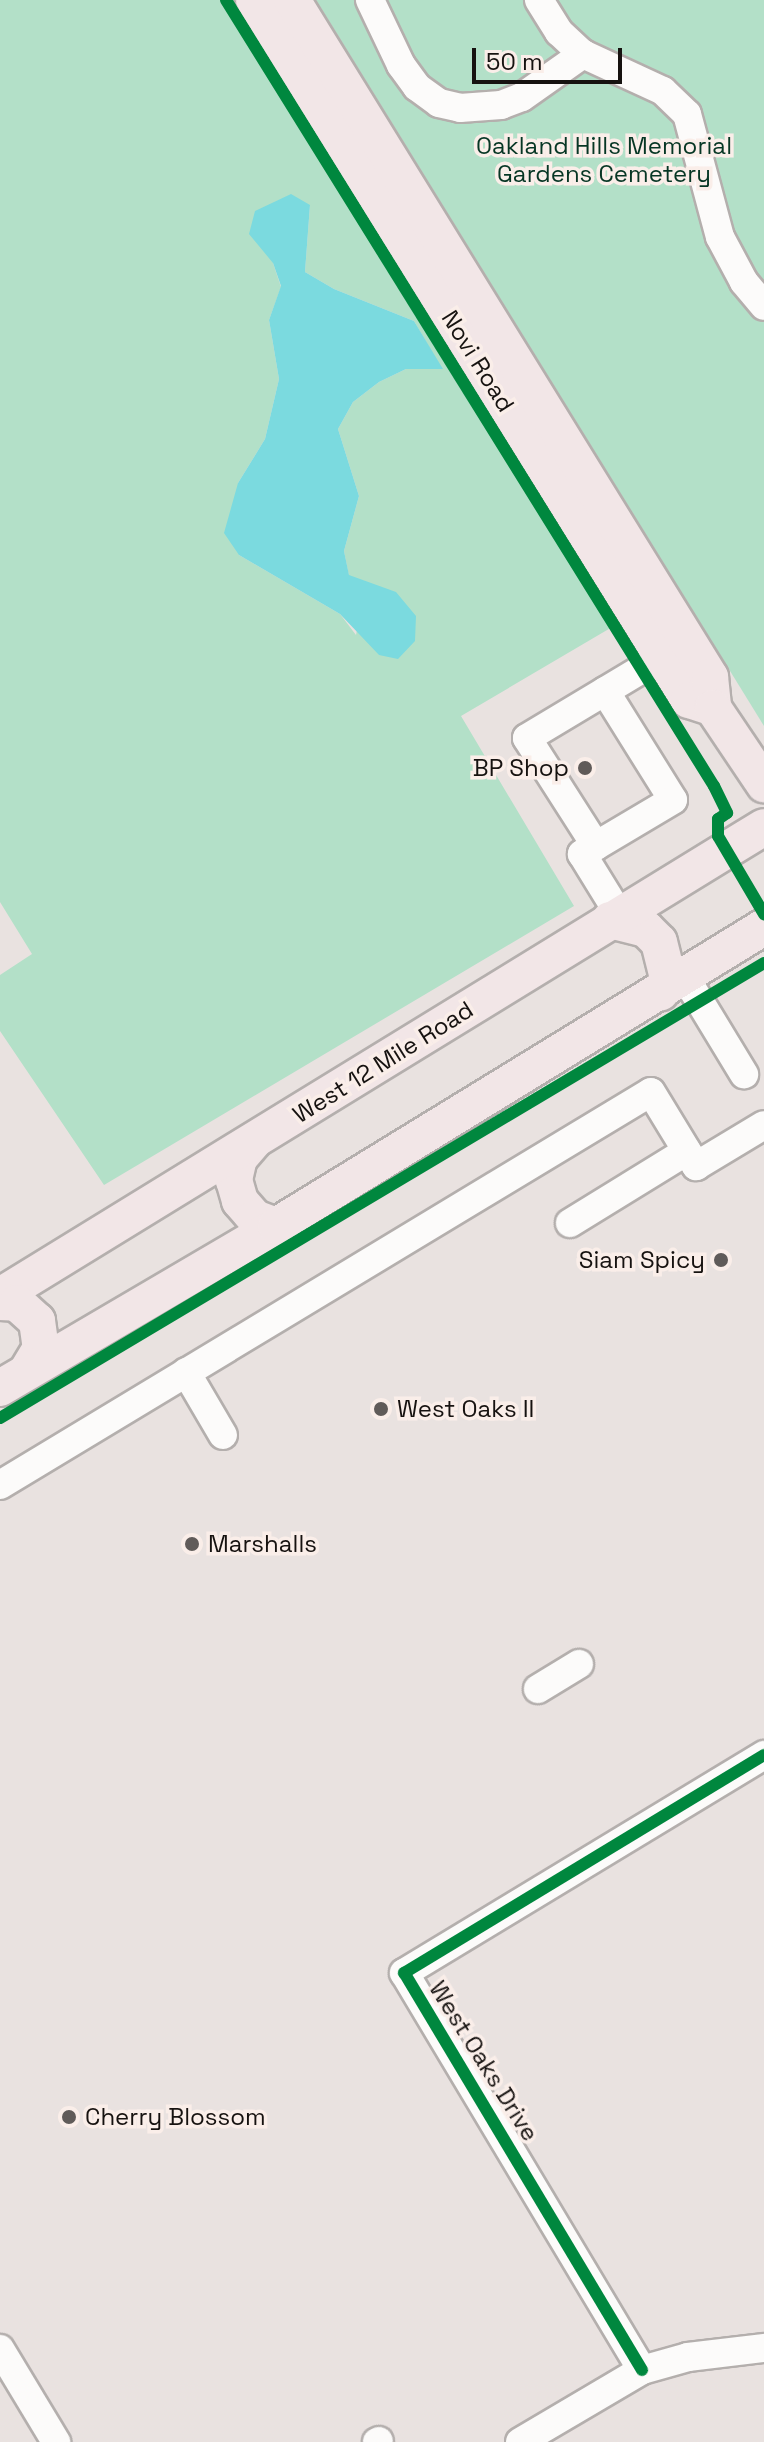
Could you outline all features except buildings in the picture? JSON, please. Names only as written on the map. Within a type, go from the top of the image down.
[{"type":"main road","name":"Novi Road","points":[[254,0],[689,700],[713,708]]},
{"type":"main road","name":"Novi Road","points":[[292,0],[710,677],[713,708],[764,784]]},
{"type":"main road","name":"West 12 Mile Road","points":[[0,1296],[764,827]]},
{"type":"main road","points":[[615,917],[637,925],[659,942],[668,978],[673,984]]},
{"type":"main road","points":[[14,1379],[276,1226],[764,927]]},
{"type":"main road","points":[[254,1141],[239,1158],[234,1180],[240,1201],[255,1218],[276,1226]]},
{"type":"main road","points":[[0,1302],[17,1303],[37,1321],[41,1348],[14,1379]]},
{"type":"street","points":[[370,0],[409,76],[427,96],[449,106],[479,108],[512,101],[538,89],[583,54]]},
{"type":"street","points":[[539,0],[559,32],[583,54],[663,91],[687,114],[720,237],[744,282],[764,306]]},
{"type":"street","points":[[596,846],[527,738],[662,657]]},
{"type":"street","points":[[605,691],[673,800],[582,854],[615,917]]},
{"type":"street","points":[[673,984],[744,1074]]},
{"type":"street","points":[[0,1485],[651,1092],[696,1166],[764,1125]]},
{"type":"street","points":[[570,1223],[687,1151]]},
{"type":"street","points":[[186,1372],[223,1435]]},
{"type":"street","points":[[538,1689],[579,1664]]},
{"type":"street","name":"West Oaks Drive","points":[[642,2370],[404,1973],[764,1755]]},
{"type":"street","points":[[520,2442],[642,2370],[688,2357],[764,2348]]},
{"type":"street","points":[[0,2349],[56,2442]]},
{"type":"green space","points":[[0,0],[235,0],[619,623],[461,716],[574,906],[104,1185],[0,1031],[0,975],[32,954],[0,902]],"holes":[[[310,205],[305,272],[334,289],[414,321],[442,369],[406,369],[379,382],[353,402],[338,429],[359,496],[344,551],[349,576],[366,583],[356,635],[340,614],[239,555],[238,483],[265,439],[279,379],[269,320],[281,287],[273,263]]]},
{"type":"green space","name":"Oakland Hills Memorial Gardens Cemetery","points":[[316,0],[764,0],[764,726]]},
{"type":"water","points":[[291,194],[310,205],[305,272],[334,289],[414,321],[443,369],[406,369],[379,382],[353,402],[338,429],[359,496],[344,551],[349,575],[396,592],[416,616],[415,641],[398,659],[379,655],[340,614],[239,555],[224,533],[238,483],[265,439],[279,379],[269,320],[281,286],[273,263],[249,234],[255,211]]},
{"type":"cycle path","points":[[226,0],[714,786],[727,813],[718,819],[718,836],[764,914]]},
{"type":"cycle path","points":[[0,1418],[764,963]]},
{"type":"cycle path","points":[[642,2370],[404,1973],[764,1755]]},
{"type":"place","name":"BP Shop","points":[[585,768]]},
{"type":"place","name":"Siam Spicy","points":[[721,1260]]},
{"type":"place","name":"West Oaks II","points":[[381,1409]]},
{"type":"place","name":"Marshalls","points":[[192,1544]]},
{"type":"place","name":"Cherry Blossom","points":[[69,2117]]}]
